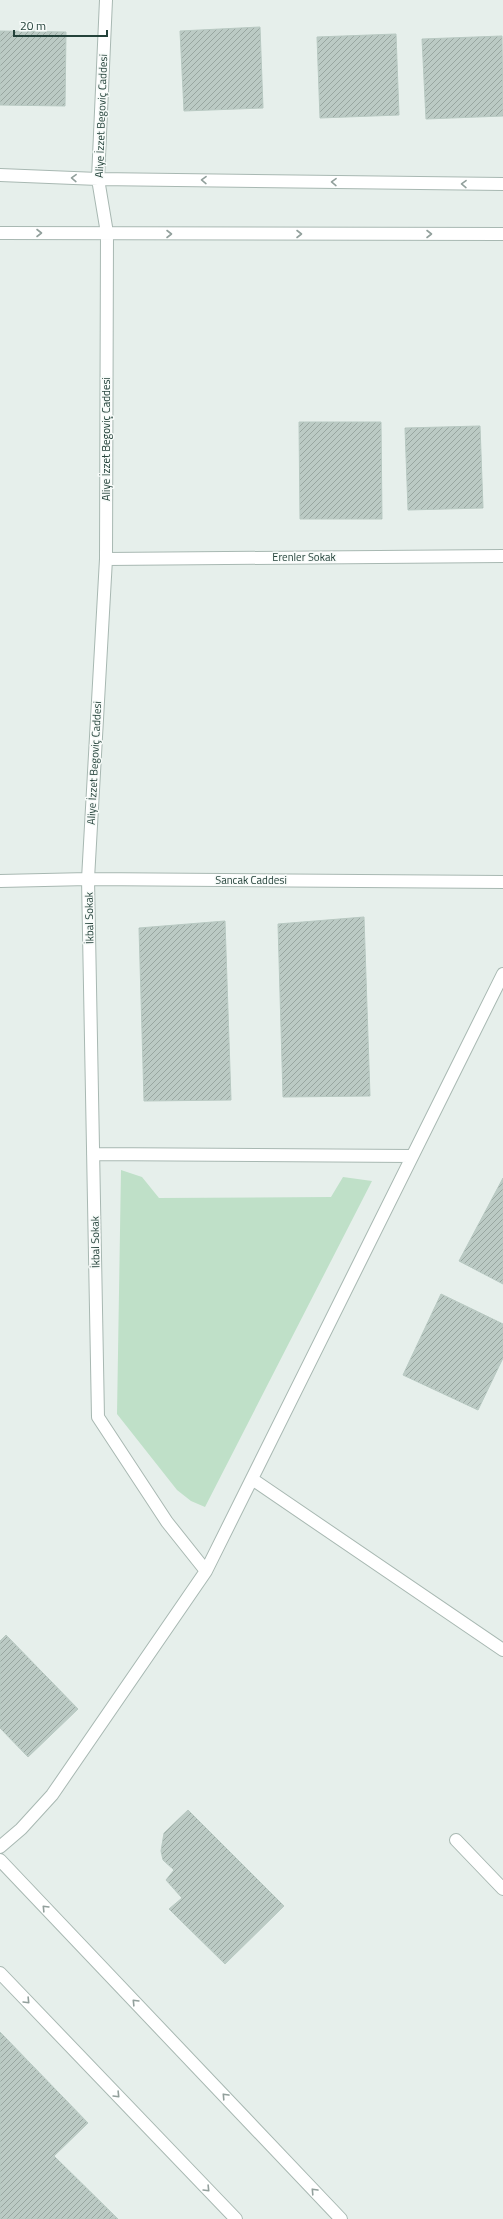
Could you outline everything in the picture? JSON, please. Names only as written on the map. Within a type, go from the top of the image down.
[{"type":"street","name":"Aliye İzzet Begoviç Caddesi","points":[[88,879],[106,559],[107,233],[98,178],[106,0]]},
{"type":"street","points":[[0,175],[98,178],[503,184]]},
{"type":"street","points":[[0,233],[503,234]]},
{"type":"street","name":"Erenler Sokak","points":[[106,559],[503,556]]},
{"type":"street","name":"Sancak Caddesi","points":[[0,881],[88,879],[503,882]]},
{"type":"street","name":"İkbal Sokak","points":[[88,879],[98,1417],[167,1522],[206,1571]]},
{"type":"street","points":[[0,1847],[21,1829],[52,1795],[206,1571],[503,974]]},
{"type":"street","points":[[93,1154],[412,1156]]},
{"type":"street","points":[[252,1479],[503,1650]]},
{"type":"street","points":[[456,1840],[503,1889]]},
{"type":"street","points":[[0,1860],[341,2219]]},
{"type":"street","points":[[0,1973],[236,2219]]},
{"type":"green space","points":[[121,1170],[142,1177],[159,1198],[331,1197],[343,1177],[372,1181],[205,1507],[191,1501],[177,1490],[117,1414]]},
{"type":"building","points":[[260,27],[263,108],[184,111],[180,31]]},
{"type":"building","points":[[0,31],[66,32],[65,106],[0,105]]},
{"type":"building","points":[[396,34],[399,115],[320,118],[317,37]]},
{"type":"building","points":[[502,36],[503,116],[426,119],[422,39]]},
{"type":"building","points":[[299,422],[381,422],[382,519],[300,519]]},
{"type":"building","points":[[480,426],[483,508],[408,510],[405,428]]},
{"type":"building","points":[[364,917],[370,1096],[283,1097],[278,924]]},
{"type":"building","points":[[225,921],[231,1100],[144,1101],[139,928]]},
{"type":"building","points":[[503,1178],[503,1284],[459,1261]]},
{"type":"building","points":[[441,1294],[503,1324],[503,1358],[478,1410],[403,1375]]},
{"type":"building","points":[[6,1635],[78,1709],[28,1757],[0,1728],[0,1641]]},
{"type":"building","points":[[188,1810],[284,1906],[225,1964],[169,1909],[182,1898],[166,1880],[174,1870],[163,1860],[161,1851],[164,1833]]},
{"type":"building","points":[[0,2032],[88,2123],[54,2156],[118,2219],[0,2219]]}]
